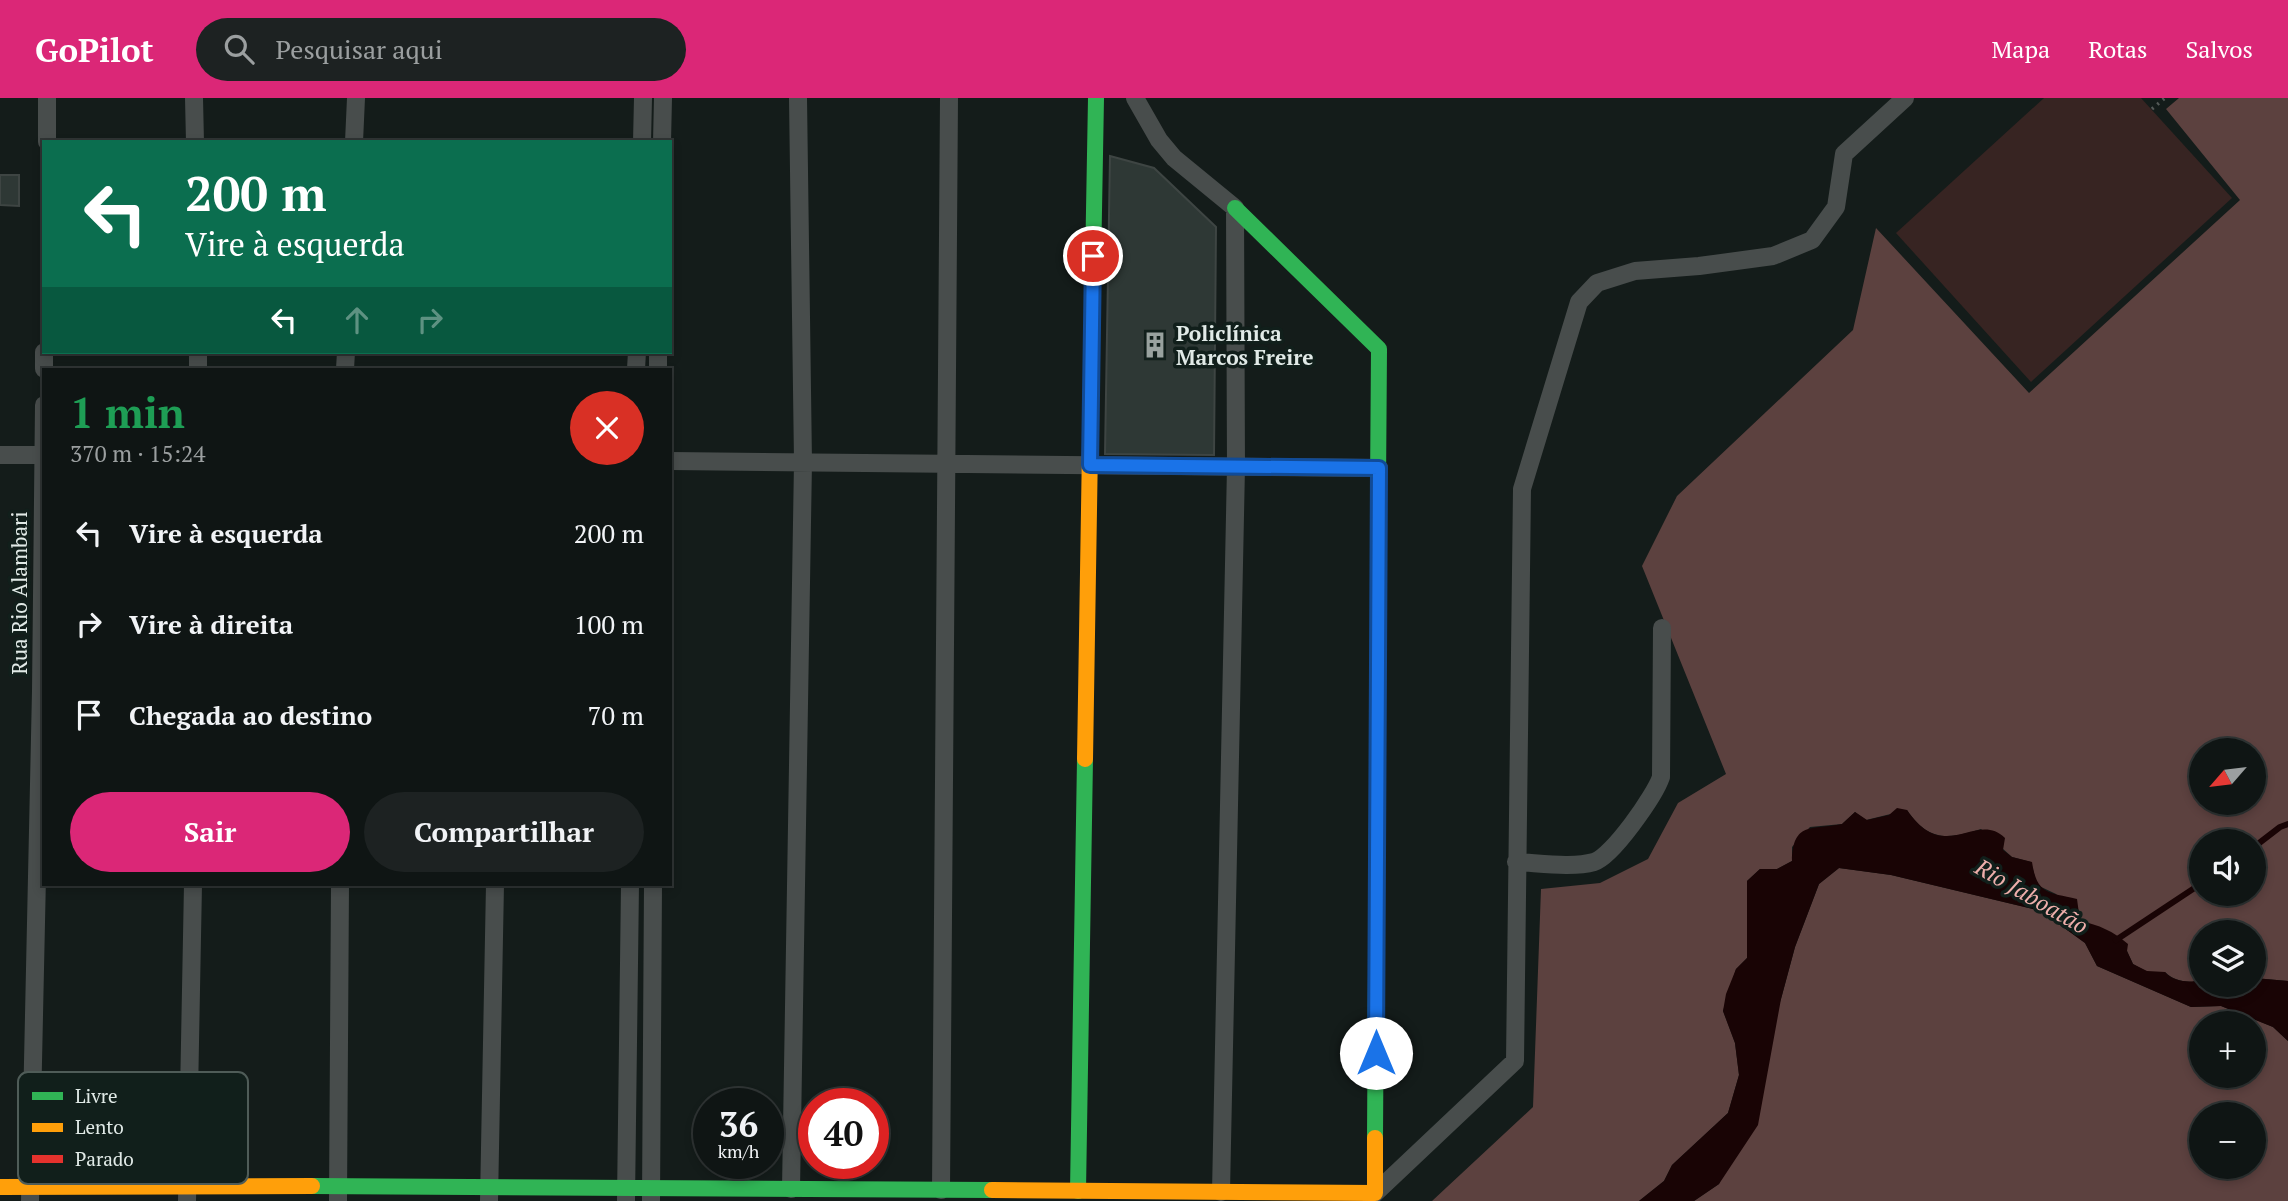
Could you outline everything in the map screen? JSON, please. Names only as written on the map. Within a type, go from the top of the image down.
[{"type":"street","points":[[47,98],[47,140]]},
{"type":"street","points":[[194,98],[195,140]]},
{"type":"street","points":[[354,140],[356,98]]},
{"type":"street","points":[[642,140],[643,98]]},
{"type":"street","points":[[662,140],[663,98]]},
{"type":"street","points":[[791,1189],[803,462],[798,98]]},
{"type":"street","points":[[941,1190],[949,98]]},
{"type":"street","points":[[1078,1191],[1096,98]]},
{"type":"street","points":[[1135,98],[1159,141],[1174,158],[1235,208],[1379,349],[1371,1197]]},
{"type":"street","points":[[0,1187],[30,1194],[651,1194],[791,1189],[1221,1192],[1371,1197],[1515,1061],[1522,489],[1579,302],[1597,283],[1635,271],[1773,256],[1812,240],[1836,207],[1844,154],[1905,98]]},
{"type":"street","points":[[1221,1192],[1236,467],[1235,208]]},
{"type":"street","points":[[0,454],[42,455]]},
{"type":"street","points":[[672,461],[1379,468]]},
{"type":"street","name":"Rua Rio Alambari","points":[[33,1072],[42,573]]},
{"type":"street","points":[[1517,862],[1597,862],[1611,850],[1657,791],[1661,777],[1662,628]]},
{"type":"street","points":[[189,1072],[193,886]]},
{"type":"street","points":[[338,1193],[340,886]]},
{"type":"street","points":[[489,1194],[495,886]]},
{"type":"street","points":[[626,1194],[630,886]]},
{"type":"street","points":[[651,1194],[653,886]]},
{"type":"path","points":[[2152,109],[2165,98]]},
{"type":"shaded area","points":[[2044,98],[2141,98],[2232,198],[2031,382],[1896,233]]},
{"type":"shaded area","points":[[2179,98],[2288,98],[2288,981],[2266,979],[2266,920],[2189,920],[2189,982],[2177,980],[2165,972],[2147,972],[2133,964],[2127,951],[2080,921],[2056,894],[2037,885],[2031,862],[2012,857],[1981,829],[1958,835],[1939,835],[1923,828],[1907,810],[1866,820],[1855,812],[1842,824],[1810,827],[1792,847],[1792,861],[1777,869],[1760,869],[1747,881],[1747,958],[1736,969],[1723,1011],[1735,1043],[1739,1075],[1728,1113],[1672,1165],[1664,1181],[1639,1201],[1432,1201],[1533,1107],[1541,889],[1600,883],[1648,859],[1678,803],[1726,774],[1642,566],[1677,496],[1853,330],[1876,228],[2029,393],[2240,200],[2166,109]]},
{"type":"shaded area","points":[[1839,868],[1891,875],[2041,911],[2085,943],[2097,966],[2191,1007],[2221,1006],[2233,1011],[2189,1011],[2189,1088],[2266,1088],[2266,1024],[2273,1027],[2288,1041],[2288,1201],[1694,1201],[1719,1184],[1781,999],[1795,947],[1819,884]]},
{"type":"water","name":"Rio Jaboatão","points":[[1897,808],[1907,810],[1921,826],[1934,834],[1947,836],[1983,830],[1994,831],[2005,838],[2003,850],[2012,857],[2032,862],[2041,886],[2051,893],[2077,899],[2080,921],[2105,929],[2122,939],[2128,944],[2127,951],[2133,964],[2147,971],[2165,972],[2173,978],[2189,981],[2189,997],[2266,997],[2266,979],[2288,981],[2288,1041],[2266,1024],[2266,1011],[2233,1011],[2221,1006],[2191,1007],[2097,966],[2085,943],[2041,911],[1891,875],[1839,868],[1819,884],[1795,947],[1781,999],[1758,1125],[1719,1184],[1694,1201],[1639,1201],[1664,1181],[1672,1165],[1728,1113],[1739,1075],[1735,1043],[1723,1011],[1726,994],[1736,969],[1747,958],[1747,881],[1760,869],[1777,869],[1792,861],[1796,839],[1806,830],[1842,824],[1855,812],[1867,820],[1889,815]]},
{"type":"building","name":"Policlínica Marcos Freire","points":[[1110,156],[1154,168],[1216,227],[1214,455],[1105,454]]},
{"type":"building","points":[[0,175],[19,175],[19,206],[0,205]]},
{"type":"waterway","points":[[2266,838],[2288,824]]},
{"type":"waterway","points":[[2116,940],[2189,892]]},
{"type":"traffic: fast","points":[[1092,323],[1096,98]]},
{"type":"traffic: fast","points":[[1235,208],[1379,349],[1378,487]]},
{"type":"traffic: fast","points":[[1375,1138],[1378,653]]},
{"type":"traffic: fast","points":[[1078,1191],[1085,759]]},
{"type":"traffic: fast","points":[[312,1186],[992,1190]]},
{"type":"traffic: slow","points":[[1085,759],[1092,323]]},
{"type":"traffic: slow","points":[[992,1190],[1375,1193],[1375,1138]]},
{"type":"traffic: slow","points":[[0,1187],[312,1186]]},
{"type":"traffic: jam","points":[[1378,487],[1378,653]]},
{"type":"place","name":"Policlínica Marcos Freire","points":[[1155,345]]},
{"type":"route","points":[[1093,256],[1090,465],[1379,468],[1376,1053]]}]
